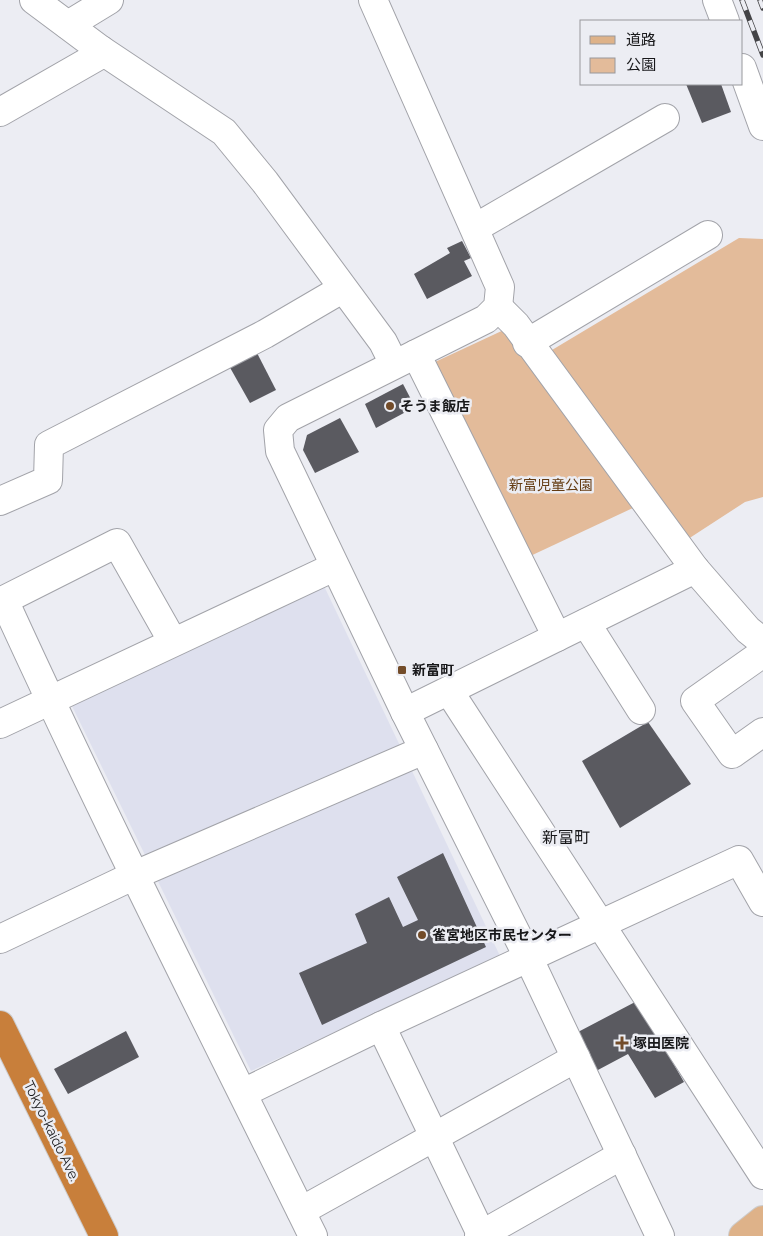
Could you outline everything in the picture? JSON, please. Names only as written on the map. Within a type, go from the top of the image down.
[{"type":"highway","name":"Tokyo-kaido Ave.","points":[[0,1026],[101,1235]]},
{"type":"main road","points":[[743,1236],[763,1220]]},
{"type":"street","points":[[34,0],[101,50],[224,132],[264,182],[383,342],[405,359],[557,637]]},
{"type":"street","points":[[68,25],[110,0]]},
{"type":"street","points":[[373,0],[500,287],[498,307],[486,319],[288,418],[278,430],[280,451],[405,712],[529,959],[660,1236]]},
{"type":"street","points":[[717,0],[725,20]]},
{"type":"street","points":[[0,112],[98,56],[101,50]]},
{"type":"street","points":[[743,71],[763,126]]},
{"type":"street","points":[[475,228],[665,118]]},
{"type":"street","points":[[528,343],[708,235]]},
{"type":"street","points":[[0,501],[48,480],[49,445],[265,334],[342,289]]},
{"type":"street","points":[[498,307],[516,325],[695,569],[748,630],[763,642]]},
{"type":"street","points":[[173,642],[117,543],[4,600],[50,701],[134,875],[313,1236]]},
{"type":"street","points":[[0,724],[334,567]]},
{"type":"street","points":[[405,712],[695,569]]},
{"type":"street","points":[[586,623],[641,710]]},
{"type":"street","points":[[763,653],[695,701],[732,754],[763,732]]},
{"type":"street","points":[[449,690],[763,1175]]},
{"type":"street","points":[[0,939],[134,875],[424,750]]},
{"type":"street","points":[[243,1093],[381,1026],[739,860],[761,894]]},
{"type":"street","points":[[381,1026],[481,1236],[622,1155]]},
{"type":"street","points":[[301,1211],[576,1058]]},
{"type":"shaded area","points":[[324,586],[500,956],[251,1071],[71,704]]},
{"type":"green space","points":[[739,238],[763,239],[763,497],[745,502],[685,541],[547,353]]},
{"type":"green space","name":"新富児童公園","points":[[508,328],[635,507],[526,558],[435,362]]},
{"type":"building","points":[[686,85],[721,85],[731,112],[702,123]]},
{"type":"building","points":[[462,241],[471,258],[464,261],[472,276],[427,299],[414,274],[450,253],[447,248]]},
{"type":"building","points":[[256,351],[276,390],[250,403],[228,364]]},
{"type":"building","name":"そうま飯店","points":[[403,384],[415,407],[376,428],[365,404]]},
{"type":"building","points":[[340,418],[359,452],[315,473],[303,450],[307,435]]},
{"type":"building","points":[[648,722],[691,784],[620,828],[582,761]]},
{"type":"building","name":"雀宮地区市民センター","points":[[443,853],[486,947],[322,1025],[299,973],[367,943],[355,914],[389,897],[403,927],[418,920],[397,877]]},
{"type":"building","name":"塚田医院","points":[[637,1001],[684,1082],[655,1098],[628,1054],[596,1071],[578,1032]]},
{"type":"building","points":[[126,1031],[139,1057],[68,1094],[54,1069]]},
{"type":"railway","points":[[742,0],[763,55]]},
{"type":"railway","points":[[760,0],[763,8]]},
{"type":"place","name":"そうま飯店","points":[[390,406]]},
{"type":"place","name":"新富町","points":[[402,670]]},
{"type":"place","name":"雀宮地区市民センター","points":[[422,935]]},
{"type":"place","name":"塚田医院","points":[[622,1043]]},
{"type":"district","name":"新富町","points":[[566,837]]}]
